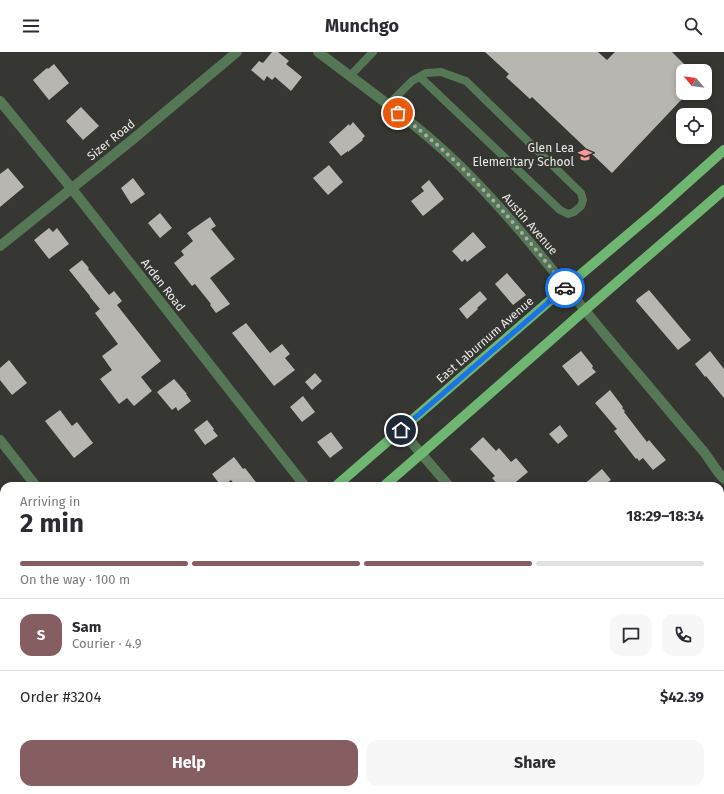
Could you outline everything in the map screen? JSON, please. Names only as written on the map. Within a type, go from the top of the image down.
[{"type":"main road","name":"East Laburnum Avenue","points":[[341,482],[657,210],[724,150]]},
{"type":"main road","points":[[389,482],[724,190]]},
{"type":"street","name":"Sizer Road","points":[[0,246],[138,135],[237,52]]},
{"type":"street","name":"Austin Avenue","points":[[318,52],[388,105],[443,150],[472,178],[510,219],[681,424],[724,479]]},
{"type":"street","name":"Arden Road","points":[[0,101],[72,189],[302,482]]},
{"type":"street","points":[[401,430],[446,482]]},
{"type":"street","points":[[0,440],[33,482]]},
{"type":"lane","points":[[350,76],[373,52]]},
{"type":"lane","points":[[388,105],[412,81],[426,73],[440,72],[466,81],[581,193],[583,200],[581,206],[574,212],[568,214],[560,210],[420,77]]},
{"type":"building","points":[[272,52],[278,52],[289,61],[286,64],[302,77],[291,91],[275,77],[272,80],[267,76],[264,81],[251,70],[259,61],[263,63]]},
{"type":"building","points":[[485,52],[598,52],[607,60],[615,52],[672,52],[684,64],[676,64],[676,100],[681,100],[612,173],[532,97],[530,99],[506,77],[509,74]]},
{"type":"building","points":[[54,64],[69,83],[49,100],[33,80]]},
{"type":"building","points":[[81,107],[99,126],[83,140],[66,121]]},
{"type":"building","points":[[353,122],[365,136],[362,139],[363,140],[341,156],[329,142]]},
{"type":"building","points":[[329,165],[343,182],[328,195],[313,178]]},
{"type":"building","points":[[8,168],[24,187],[0,207],[0,174]]},
{"type":"building","points":[[133,178],[145,194],[131,204],[121,188]]},
{"type":"building","points":[[429,180],[444,199],[423,216],[411,201],[424,191],[421,187]]},
{"type":"building","points":[[160,213],[172,228],[160,238],[148,223]]},
{"type":"building","points":[[210,217],[216,226],[211,229],[235,259],[210,278],[230,304],[216,313],[210,305],[211,304],[195,284],[192,286],[174,263],[184,255],[181,251],[193,241],[187,233]]},
{"type":"building","points":[[49,228],[53,232],[57,228],[69,244],[49,259],[34,240]]},
{"type":"building","points":[[473,232],[486,247],[467,262],[465,259],[462,262],[452,251]]},
{"type":"building","points":[[82,260],[109,295],[114,291],[122,301],[117,305],[161,361],[141,377],[152,391],[134,406],[127,398],[119,404],[100,379],[112,370],[102,356],[118,344],[95,313],[100,309],[69,270]]},
{"type":"building","points":[[507,273],[526,295],[513,305],[495,284]]},
{"type":"building","points":[[649,290],[691,340],[678,350],[636,301]]},
{"type":"building","points":[[480,291],[487,299],[467,319],[459,309]]},
{"type":"building","points":[[246,323],[270,353],[282,344],[290,354],[285,358],[295,370],[274,386],[232,333]]},
{"type":"building","points":[[581,351],[596,372],[578,386],[562,366]]},
{"type":"building","points":[[710,351],[724,369],[724,398],[695,364]]},
{"type":"building","points":[[9,360],[27,383],[12,395],[0,380],[0,368]]},
{"type":"building","points":[[315,373],[322,381],[312,390],[305,382]]},
{"type":"building","points":[[174,379],[191,401],[178,411],[176,407],[172,410],[157,392]]},
{"type":"building","points":[[610,390],[623,407],[624,412],[647,442],[649,440],[666,460],[653,470],[643,458],[639,461],[637,458],[636,459],[614,431],[617,429],[595,403]]},
{"type":"building","points":[[303,396],[315,412],[302,422],[290,407]]},
{"type":"building","points":[[60,410],[72,426],[77,422],[93,443],[74,458],[45,421]]},
{"type":"building","points":[[207,420],[218,436],[205,445],[194,430]]},
{"type":"building","points":[[560,425],[568,436],[558,444],[549,434]]},
{"type":"building","points":[[331,432],[343,448],[330,458],[317,442]]},
{"type":"building","points":[[483,437],[496,451],[499,448],[511,462],[516,458],[528,472],[516,482],[496,482],[492,478],[495,476],[470,449]]},
{"type":"building","points":[[234,457],[256,482],[233,482],[231,480],[228,482],[218,482],[212,474]]},
{"type":"building","points":[[602,469],[611,480],[608,482],[587,482]]},
{"type":"way so far","points":[[398,113],[443,150],[472,178],[510,219],[551,268],[566,287],[565,288]]},
{"type":"place","name":"Glen Lea Elementary School","points":[[585,155]]},
{"type":"route","points":[[401,430],[565,288]]}]
